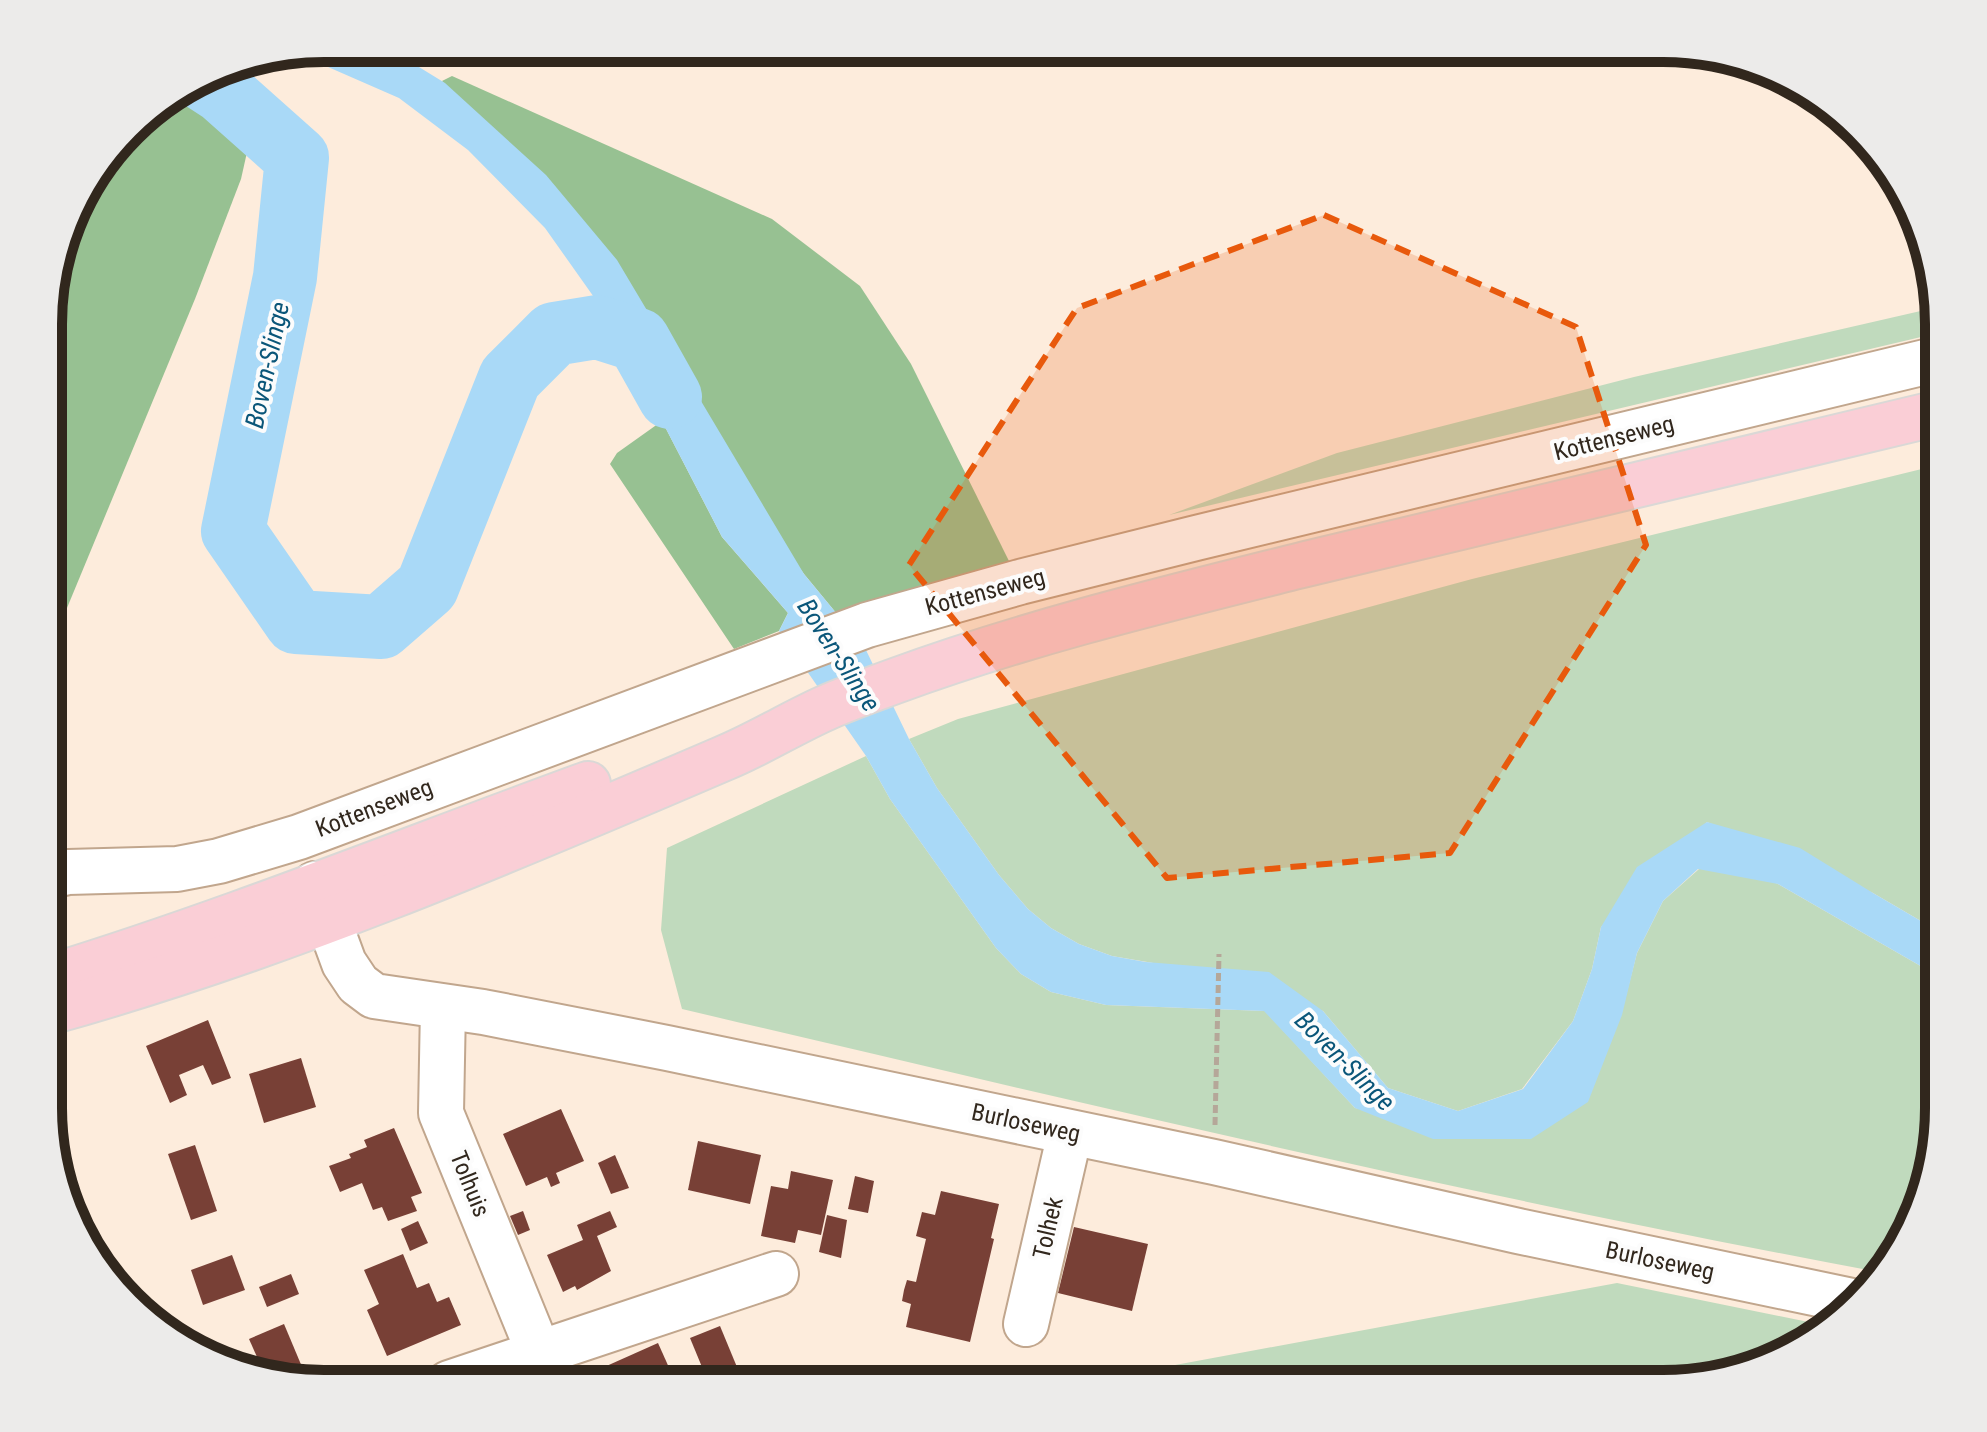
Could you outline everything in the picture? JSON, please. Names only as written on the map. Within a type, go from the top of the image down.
[{"type":"main road","name":"Kottenseweg","points":[[63,1008],[247,949],[419,846],[739,730],[826,707],[898,679],[1077,622],[1394,542],[1924,416]]},
{"type":"main road","name":"Kottenseweg","points":[[63,973],[215,924],[322,902]]},
{"type":"street","name":"Kottenseweg","points":[[63,873],[177,869],[219,861],[299,837],[867,625],[1167,545],[1924,362]]},
{"type":"street","name":"Burloseweg","points":[[299,837],[344,963],[358,984],[374,996],[483,1012],[667,1048],[1214,1162],[1518,1231],[1842,1299]]},
{"type":"street","name":"Tolhuis","points":[[443,1007],[441,1113],[539,1353]]},
{"type":"street","name":"Tolhek","points":[[1026,1324],[1070,1133]]},
{"type":"street","points":[[491,1369],[776,1274]]},
{"type":"path","points":[[1214,1162],[1219,954]]},
{"type":"highlighted area","points":[[1324,215],[1576,327],[1646,545],[1450,853],[1167,878],[909,565],[1077,308]]},
{"type":"green space","points":[[452,76],[772,219],[860,286],[911,364],[1009,561],[837,614],[804,574],[442,81]]},
{"type":"green space","points":[[237,77],[235,115],[202,92]]},
{"type":"green space","points":[[202,92],[252,130],[241,179],[195,299],[62,619],[62,324],[64,289],[71,256],[82,223],[97,193],[127,151],[151,127]]},
{"type":"green space","points":[[1924,310],[1924,336],[1169,515],[1337,453],[1634,377]]},
{"type":"green space","points":[[662,421],[722,537],[788,613],[779,631],[734,649],[610,464],[617,453]]},
{"type":"green space","points":[[1924,468],[1924,923],[1873,893],[1707,822],[1601,927],[1592,969],[1573,1021],[1522,1089],[1458,1111],[1388,1088],[1323,1011],[1165,965],[1112,956],[1079,944],[1051,928],[1028,909],[999,875],[937,788],[909,739],[958,719],[1472,579]]},
{"type":"green space","points":[[866,756],[890,799],[996,948],[1021,974],[1051,992],[1106,1005],[1265,1011],[1355,1108],[1530,1139],[1621,1015],[1637,953],[1663,901],[1699,869],[1729,863],[1778,884],[1924,968],[1924,1126],[1920,1159],[1905,1209],[1869,1270],[1431,1181],[682,1009],[661,930],[667,848]]},
{"type":"green space","points":[[1617,1283],[1813,1323],[1779,1343],[1747,1356],[1714,1365],[1681,1369],[1150,1370]]},
{"type":"water","points":[[319,63],[412,63],[445,83],[546,175],[617,260],[804,574],[865,648],[909,739],[937,788],[999,875],[1028,909],[1051,928],[1079,944],[1112,956],[1146,962],[1269,972],[1323,1011],[1388,1088],[1458,1111],[1523,1089],[1573,1021],[1592,969],[1601,927],[1637,867],[1707,822],[1800,848],[1924,923],[1924,968],[1778,884],[1698,869],[1663,901],[1637,953],[1622,1015],[1588,1102],[1531,1139],[1433,1139],[1355,1108],[1264,1011],[1106,1005],[1051,992],[1021,974],[996,948],[890,799],[866,756],[779,631],[788,613],[722,537],[608,317],[545,228],[468,150],[399,98]]},
{"type":"building","points":[[208,1020],[231,1078],[212,1085],[203,1065],[179,1075],[187,1095],[170,1103],[146,1046]]},
{"type":"building","points":[[301,1058],[316,1107],[264,1123],[249,1074]]},
{"type":"building","points":[[561,1109],[584,1161],[556,1173],[560,1183],[551,1187],[547,1177],[526,1186],[503,1134]]},
{"type":"building","points":[[394,1128],[422,1193],[411,1197],[417,1211],[388,1221],[382,1207],[373,1210],[362,1183],[340,1192],[329,1166],[351,1158],[349,1154],[367,1147],[364,1140]]},
{"type":"building","points":[[698,1141],[761,1155],[750,1204],[688,1190]]},
{"type":"building","points":[[195,1145],[217,1211],[191,1220],[168,1154]]},
{"type":"building","points":[[615,1155],[629,1188],[611,1194],[598,1163]]},
{"type":"building","points":[[791,1171],[833,1180],[821,1235],[798,1230],[795,1243],[761,1236],[771,1186],[788,1189]]},
{"type":"building","points":[[855,1176],[874,1181],[868,1213],[848,1209]]},
{"type":"building","points":[[941,1191],[999,1204],[970,1342],[906,1327],[911,1304],[902,1301],[904,1290],[907,1280],[916,1282],[926,1239],[916,1236],[922,1212],[935,1215]]},
{"type":"building","points":[[523,1211],[530,1230],[518,1235],[510,1216]]},
{"type":"building","points":[[610,1211],[617,1227],[597,1236],[611,1271],[577,1290],[575,1286],[563,1292],[547,1255],[583,1240],[577,1225]]},
{"type":"building","points":[[827,1215],[847,1220],[841,1258],[819,1252]]},
{"type":"building","points":[[418,1221],[428,1243],[410,1251],[401,1229]]},
{"type":"building","points":[[1074,1227],[1148,1244],[1132,1311],[1058,1293]]},
{"type":"building","points":[[403,1254],[417,1288],[429,1283],[437,1302],[449,1297],[461,1325],[387,1356],[367,1310],[379,1304],[364,1270]]},
{"type":"building","points":[[232,1255],[245,1290],[203,1305],[191,1270]]},
{"type":"building","points":[[291,1274],[299,1294],[267,1307],[259,1287]]},
{"type":"building","points":[[284,1324],[303,1369],[259,1361],[249,1339]]},
{"type":"building","points":[[720,1326],[738,1369],[703,1369],[690,1338]]},
{"type":"building","points":[[658,1343],[670,1369],[599,1369]]},
{"type":"waterway","name":"Boven-Slinge","points":[[214,86],[297,158],[285,277],[233,531],[296,622],[381,627],[427,587],[510,378],[554,334],[597,327],[638,340],[670,397]]}]
